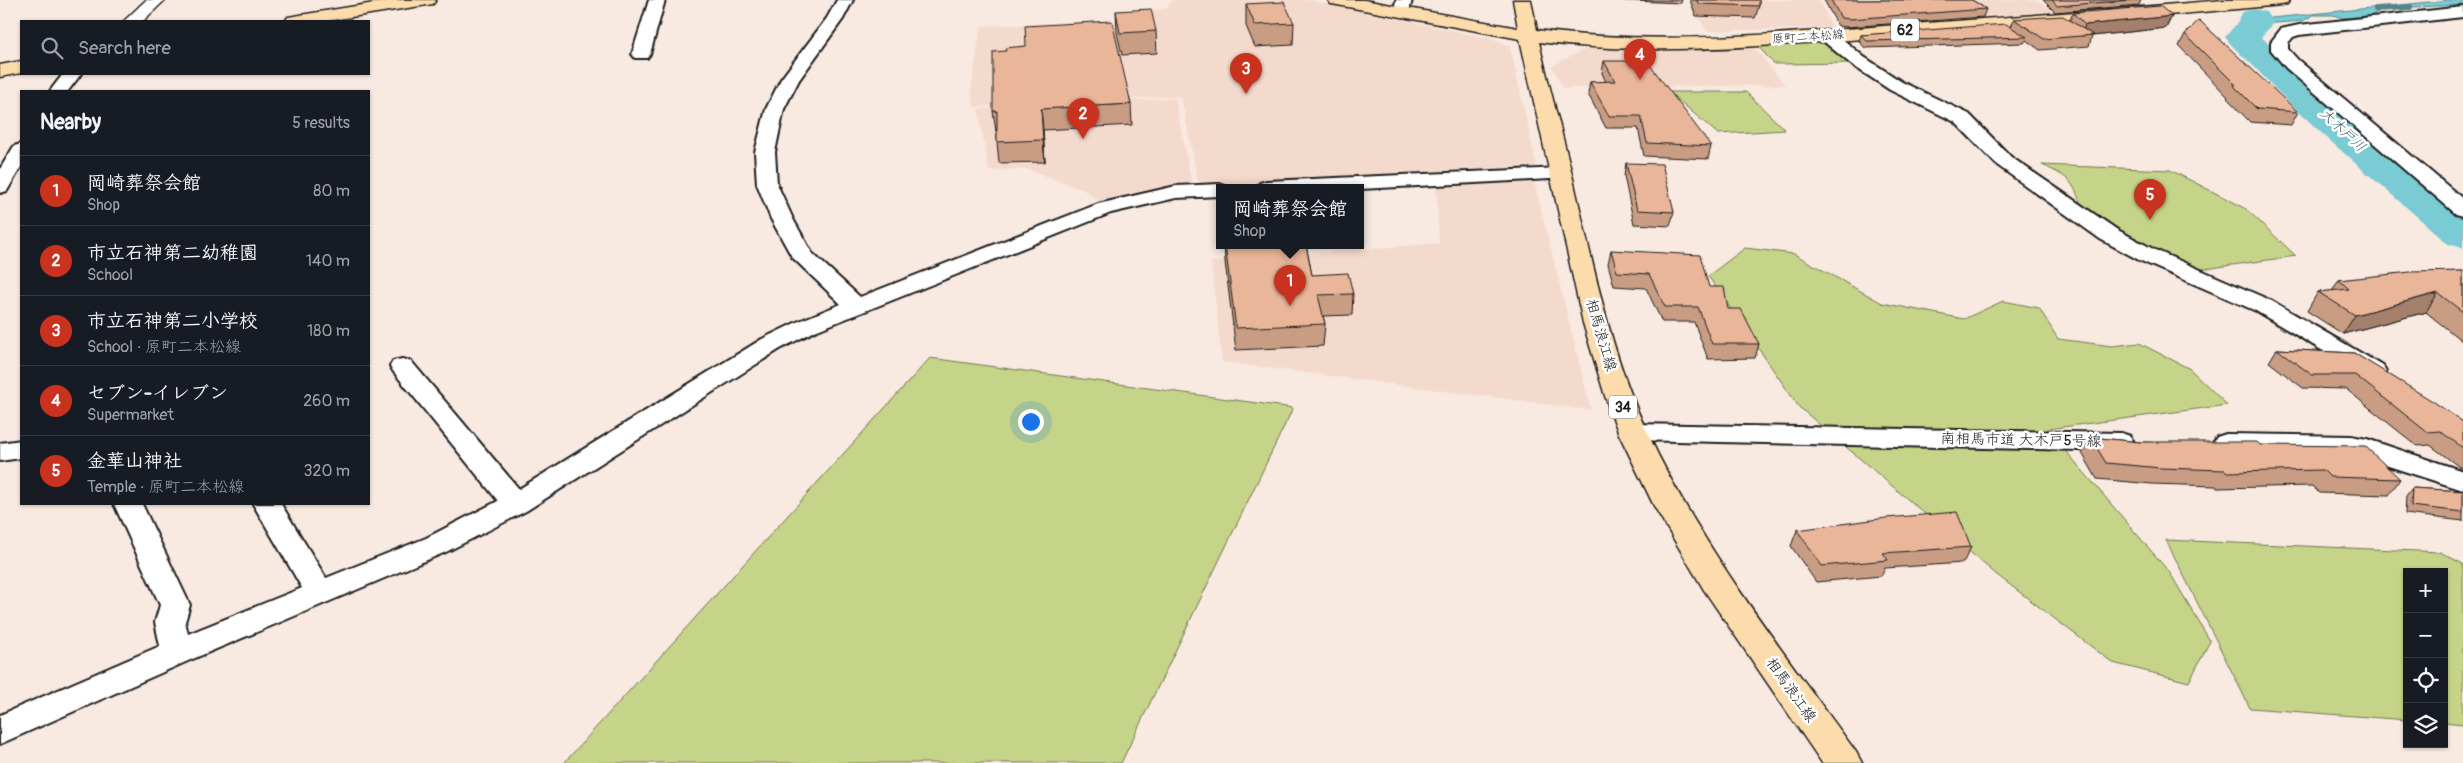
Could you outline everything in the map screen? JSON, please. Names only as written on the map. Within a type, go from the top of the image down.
[{"type":"main road","points":[[300,20],[427,0]]},
{"type":"main road","name":"原町二本松線","points":[[1337,0],[1403,6],[1464,26],[1528,35],[1578,40],[1664,41],[1743,41],[1828,36],[2220,3],[2281,0]]},
{"type":"main road","name":"相馬浪江線","points":[[1522,0],[1528,35],[1580,264],[1614,381],[1633,432],[1648,466],[1674,512],[1722,588],[1842,763]]},
{"type":"main road","points":[[0,70],[20,67]]},
{"type":"street","points":[[134,20],[156,0]]},
{"type":"street","points":[[641,54],[657,0]]},
{"type":"street","points":[[845,0],[835,19],[790,79],[775,109],[765,152],[768,184],[782,219],[803,257],[857,306]]},
{"type":"street","points":[[2463,12],[2299,30],[2283,36],[2279,42],[2280,50],[2292,64],[2463,210]]},
{"type":"street","points":[[1828,36],[1858,61],[1896,86],[1962,118],[2004,161],[2051,192],[2108,234],[2147,255],[2264,306],[2394,383]]},
{"type":"street","points":[[60,90],[71,75]]},
{"type":"street","points":[[0,187],[20,152]]},
{"type":"street","points":[[1335,184],[1561,174]]},
{"type":"street","points":[[0,730],[177,652],[436,545],[516,504],[771,344],[857,306],[1105,208],[1176,192],[1216,190]]},
{"type":"street","points":[[402,366],[516,504]]},
{"type":"street","name":"南相馬市道 大木戸5号線","points":[[1633,432],[2141,442]]},
{"type":"street","points":[[2199,443],[2351,445],[2367,448],[2463,480]]},
{"type":"street","points":[[0,452],[20,450]]},
{"type":"street","points":[[128,505],[175,605],[170,622],[177,652]]},
{"type":"street","points":[[268,505],[320,594]]},
{"type":"shaded area","points":[[1173,0],[1308,0],[1497,40],[1510,47],[1537,167],[1199,186],[1181,96],[974,107],[971,92],[981,26],[1122,21],[1121,11],[1165,9]]},
{"type":"shaded area","points":[[1689,0],[1819,0],[1833,28],[1707,31]]},
{"type":"shaded area","points":[[1939,0],[2035,0],[2061,12],[1962,22],[1937,4]]},
{"type":"shaded area","points":[[1753,46],[1785,85],[1563,88],[1552,66],[1586,48]]},
{"type":"shaded area","points":[[1175,98],[1192,185],[1152,190],[1101,203],[1086,191],[1027,169],[989,171],[978,109]]},
{"type":"shaded area","points":[[1533,177],[1591,410],[1222,362],[1211,262],[1439,243],[1436,183]]},
{"type":"green space","points":[[1824,41],[1856,63],[1774,64],[1757,45]]},
{"type":"green space","points":[[1669,92],[1746,92],[1785,130],[1718,134]]},
{"type":"green space","points":[[2042,165],[2170,170],[2245,208],[2296,256],[2197,270],[2084,213],[2071,183],[2060,174]]},
{"type":"green space","points":[[1745,248],[1794,254],[1882,303],[1964,319],[2003,301],[2039,308],[2058,339],[2112,346],[2139,343],[2190,369],[2227,405],[2047,429],[2170,573],[2210,641],[2189,682],[2113,663],[1997,575],[1799,407],[1708,276]]},
{"type":"green space","points":[[930,358],[1293,408],[1121,763],[564,763]]},
{"type":"green space","points":[[2166,540],[2440,552],[2463,564],[2463,724],[2448,722],[2448,568],[2403,568],[2403,720],[2250,708]]},
{"type":"water","points":[[2463,0],[2463,5],[2387,8],[2370,16],[2343,18],[2333,15],[2313,15],[2303,21],[2262,24],[2245,42],[2264,50],[2282,69],[2463,226],[2463,239],[2452,231],[2460,226],[2437,215],[2328,126],[2313,99],[2292,88],[2253,49],[2240,45],[2238,33],[2262,19]]},
{"type":"building","points":[[1697,0],[1759,0],[1759,6],[1698,4]]},
{"type":"building","points":[[1831,0],[1972,0],[1986,9],[1850,19],[1841,18]]},
{"type":"building","points":[[2052,0],[2130,0],[2057,6]]},
{"type":"building","points":[[1284,2],[1294,23],[1255,25],[1246,4]]},
{"type":"building","points":[[2160,6],[2172,16],[2085,25],[2073,13]]},
{"type":"building","points":[[1151,9],[1156,31],[1120,33],[1116,11]]},
{"type":"building","points":[[2063,16],[2093,35],[2044,39],[2014,19]]},
{"type":"building","points":[[2199,20],[2298,112],[2257,109],[2185,34]]},
{"type":"building","points":[[1112,21],[1131,104],[1041,109],[1043,140],[997,142],[997,111],[993,111],[993,52],[1006,51],[1005,48],[1026,46],[1025,26]]},
{"type":"building","points":[[2006,24],[2027,37],[1867,41],[1861,35]]},
{"type":"building","points":[[1604,61],[1647,61],[1711,146],[1647,143],[1641,116],[1609,116],[1590,82],[1615,81]]},
{"type":"building","points":[[1626,163],[1662,164],[1674,212],[1637,210]]},
{"type":"building","points":[[1226,249],[1307,249],[1312,275],[1348,273],[1353,294],[1318,295],[1325,324],[1236,328]]},
{"type":"building","points":[[1611,250],[1700,255],[1709,287],[1724,287],[1728,309],[1741,309],[1759,344],[1712,344],[1698,307],[1665,307],[1649,274],[1617,272]]},
{"type":"building","points":[[2463,271],[2463,312],[2438,293],[2355,315],[2318,292],[2349,289],[2339,280],[2410,272]]},
{"type":"building","points":[[2277,349],[2354,353],[2463,422],[2463,448],[2440,431],[2427,432],[2355,375],[2312,375]]},
{"type":"building","points":[[2090,437],[2140,442],[2257,442],[2260,445],[2365,446],[2400,479],[2330,477],[2323,470],[2227,472],[2225,470],[2161,468],[2106,463]]},
{"type":"building","points":[[2412,488],[2463,491],[2463,512],[2411,506]]},
{"type":"building","points":[[1957,512],[1971,547],[1883,553],[1888,560],[1822,566],[1797,530],[1886,518]]},
{"type":"waterway","name":"大木戸川","points":[[2376,9],[2410,7]]},
{"type":"waterway","name":"大木戸川","points":[[2254,19],[2257,23],[2242,37],[2247,43],[2264,56],[2338,128],[2463,235]]},
{"type":"place","name":"セブン-イレブン","points":[[1640,80]]},
{"type":"place","name":"市立石神第二小学校","points":[[1246,94]]},
{"type":"place","name":"市立石神第二幼稚園","points":[[1083,139]]},
{"type":"place","name":"金華山神社","points":[[2150,220]]},
{"type":"place","name":"岡崎葬祭会館","points":[[1290,306]]}]
